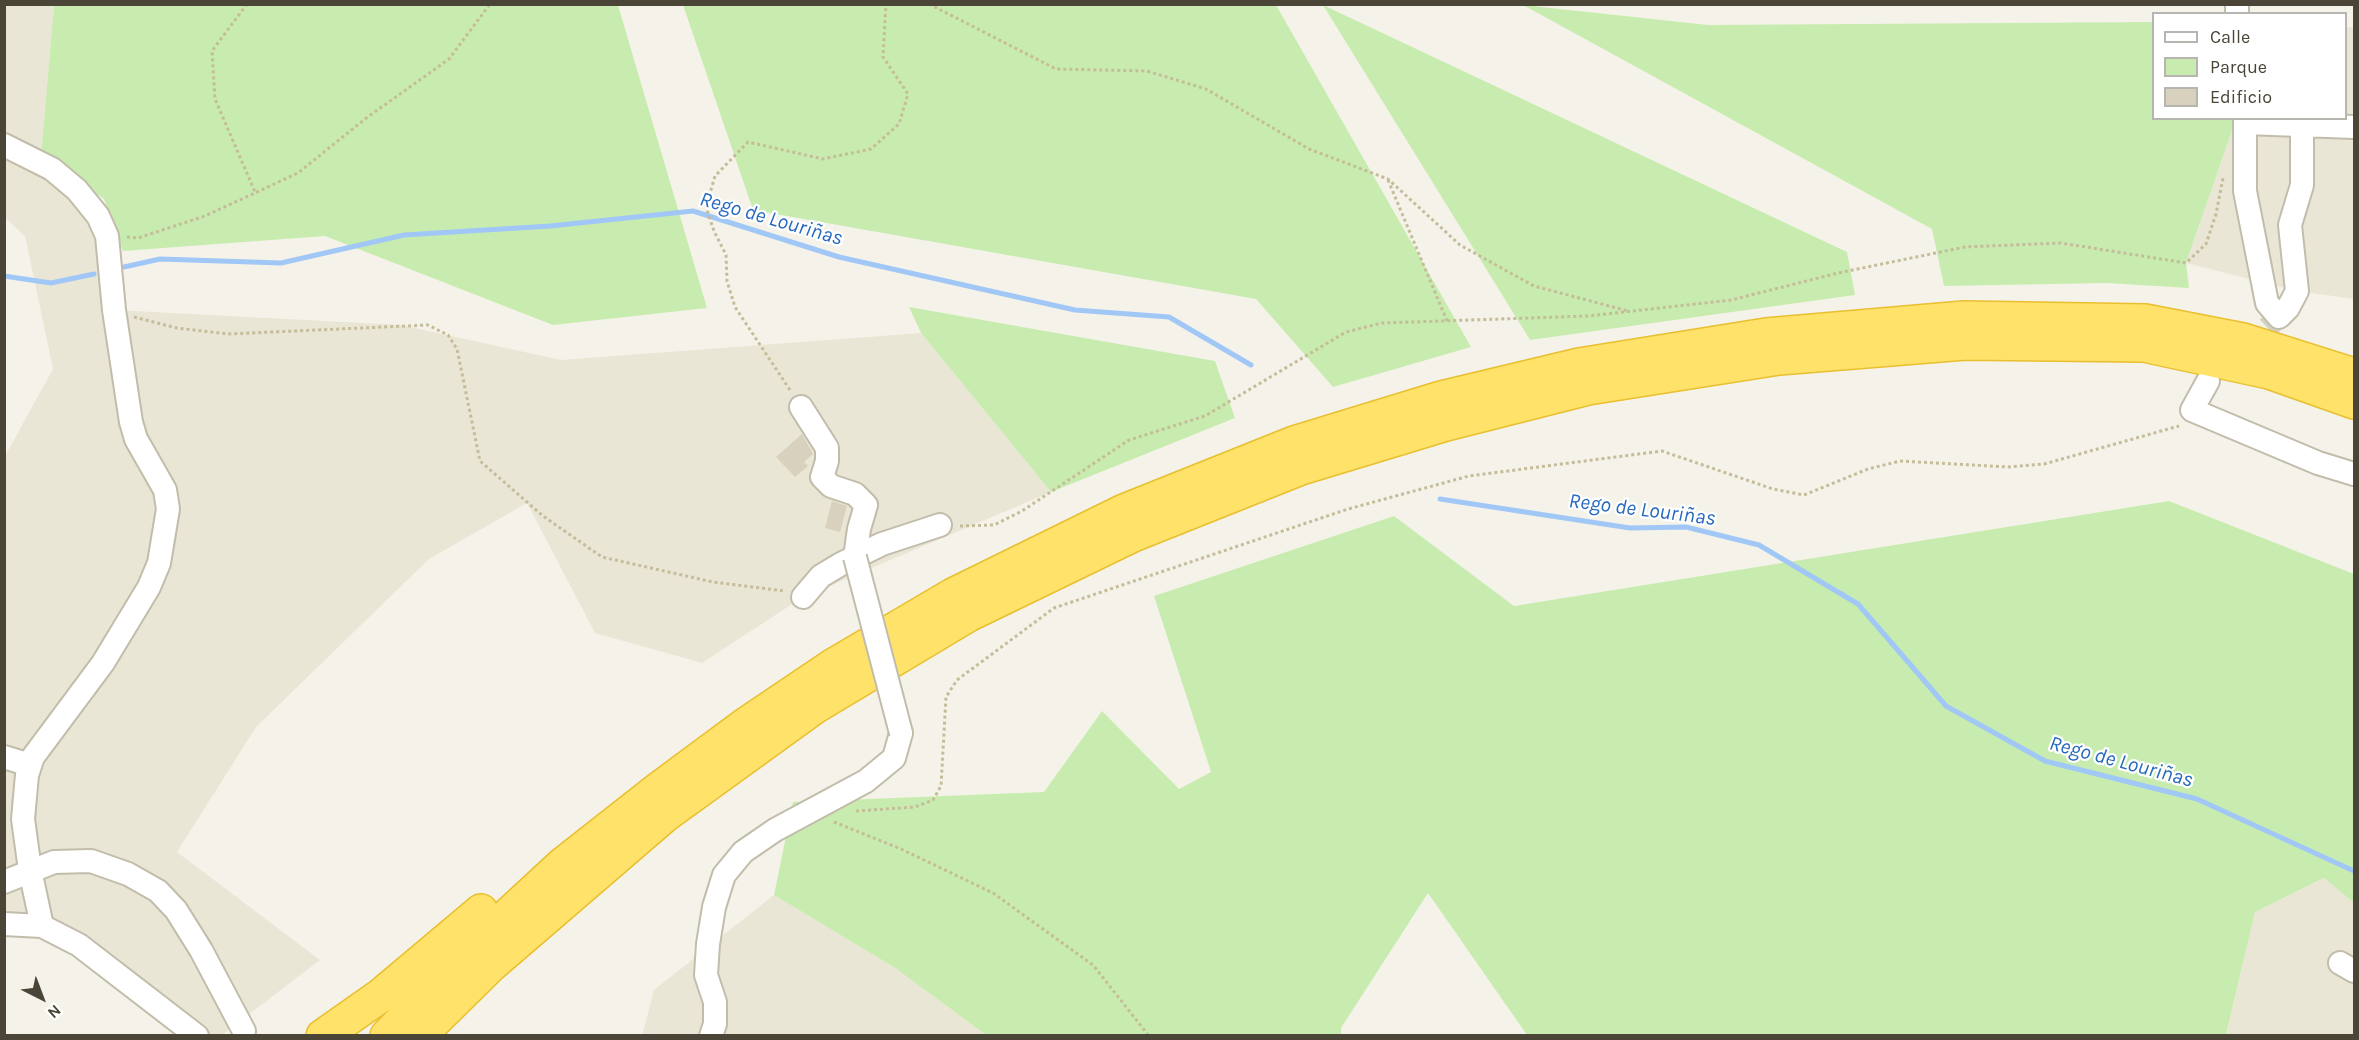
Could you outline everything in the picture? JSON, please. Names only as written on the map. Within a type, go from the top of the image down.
[{"type":"highway","points":[[387,1035],[469,951],[562,865],[745,725],[834,665],[953,595],[1125,511],[1294,443],[1452,395],[1579,365],[1766,335],[1964,318],[2145,321],[2243,340],[2355,375]]},
{"type":"highway","points":[[419,1035],[491,965],[664,816],[816,706],[968,615],[1133,535],[1301,468],[1446,424],[1588,388],[1779,358],[1965,343],[2144,345],[2269,372],[2355,402]]},
{"type":"highway","points":[[323,1035],[380,996],[561,844],[660,788]]},
{"type":"highway","points":[[442,1035],[491,965]]},
{"type":"street","points":[[2302,127],[2302,185],[2289,225],[2297,291],[2288,308],[2279,317],[2266,303],[2245,191],[2245,121],[2302,127],[2355,128]]},
{"type":"street","points":[[4,145],[52,169],[77,190],[98,216],[107,236],[114,310],[131,422],[136,439],[165,490],[168,509],[159,563],[149,587],[103,663],[33,757],[30,765],[23,819],[30,870],[42,926]]},
{"type":"street","points":[[2208,381],[2192,411],[2319,463],[2355,474]]},
{"type":"street","points":[[711,1035],[715,1024],[715,1002],[706,975],[708,945],[714,907],[724,875],[743,852],[775,830],[866,781],[894,758],[900,733],[855,557],[866,506],[855,494],[831,486],[822,477],[827,461],[827,448],[801,407]]},
{"type":"street","points":[[803,597],[821,576],[855,557],[918,531],[940,525]]},
{"type":"street","points":[[4,758],[30,765]]},
{"type":"street","points":[[4,882],[54,862],[91,861],[128,874],[158,891],[176,910],[201,950],[244,1031]]},
{"type":"street","points":[[4,924],[42,926],[79,945],[197,1035]]},
{"type":"path","points":[[247,4],[212,51],[215,99],[255,193]]},
{"type":"path","points":[[107,236],[138,238],[204,216],[298,173],[365,119],[449,59],[490,4]]},
{"type":"path","points":[[801,407],[735,307],[727,281],[726,255],[713,230],[706,207],[715,176],[748,142],[823,159],[871,149],[899,124],[908,94],[883,57],[886,4]]},
{"type":"path","points":[[929,4],[1056,69],[1147,71],[1206,89],[1309,149],[1388,179],[1460,245],[1534,286],[1630,311]]},
{"type":"path","points":[[940,525],[994,525],[1022,511],[1129,440],[1205,416],[1346,333],[1382,323],[1588,316],[1731,300],[1838,273],[1965,248],[2061,243],[2186,263],[2206,244],[2216,214],[2225,169]]},
{"type":"path","points":[[1388,179],[1447,321]]},
{"type":"path","points":[[114,310],[166,326],[228,334],[428,325],[448,335],[457,349],[480,461],[543,516],[602,557],[704,580],[780,590],[803,597]]},
{"type":"path","points":[[853,811],[915,807],[933,800],[941,786],[946,697],[957,680],[1054,608],[1348,509],[1469,476],[1662,451],[1773,489],[1804,495],[1868,469],[1900,461],[2008,467],[2044,464],[2183,425],[2192,411]]},
{"type":"path","points":[[815,810],[840,825],[901,849],[993,893],[1093,965],[1149,1035]]},
{"type":"shaded area","points":[[4,5],[54,5],[41,156],[98,216],[115,310],[401,325],[561,360],[921,333],[1051,492],[803,597],[702,663],[595,633],[527,503],[429,559],[256,727],[177,852],[320,960],[222,1035],[196,1035],[42,926],[5,931],[5,456],[53,369],[25,236],[5,218]]},
{"type":"shaded area","points":[[2347,27],[2354,27],[2354,299],[2297,291],[2186,263],[2236,120],[2347,120]]},
{"type":"shaded area","points":[[2324,878],[2354,903],[2354,1035],[2226,1036],[2255,912]]},
{"type":"shaded area","points":[[774,895],[895,968],[986,1035],[642,1036],[654,990]]},
{"type":"green space","points":[[54,5],[618,5],[707,308],[553,325],[325,236],[123,251],[104,199],[41,156]]},
{"type":"green space","points":[[683,5],[1276,5],[1471,347],[1333,387],[1256,299],[753,210]]},
{"type":"green space","points":[[1323,5],[1847,252],[1855,295],[1530,340]]},
{"type":"green space","points":[[1523,5],[1708,25],[2152,22],[2152,120],[2236,120],[2186,263],[2189,288],[2107,283],[1944,286],[1932,229]]},
{"type":"green space","points":[[909,307],[1215,361],[1235,418],[1051,492],[921,333]]},
{"type":"green space","points":[[2169,501],[2354,574],[2354,903],[2324,878],[2255,912],[2226,1035],[1527,1035],[1428,893],[1341,1028],[1341,1035],[986,1035],[895,968],[774,895],[793,802],[1044,792],[1102,711],[1179,789],[1211,772],[1154,596],[1394,516],[1514,606]]},
{"type":"building","points":[[802,434],[813,454],[804,462],[808,466],[795,477],[776,457]]},
{"type":"building","points":[[832,501],[847,506],[840,532],[825,528]]},
{"type":"waterway","name":"Rego de Louriñas","points":[[124,267],[160,259],[281,263],[404,235],[550,226],[693,211],[839,257],[1075,310],[1169,317],[1251,365]]},
{"type":"waterway","name":"Rego de Louriñas","points":[[4,276],[51,283],[94,274]]},
{"type":"waterway","name":"Rego de Louriñas","points":[[1440,499],[1630,528],[1686,527],[1759,545],[1858,604],[1946,706],[2045,761],[2197,799],[2354,871]]},
{"type":"tunnel","points":[[2243,350],[2279,317]]}]
